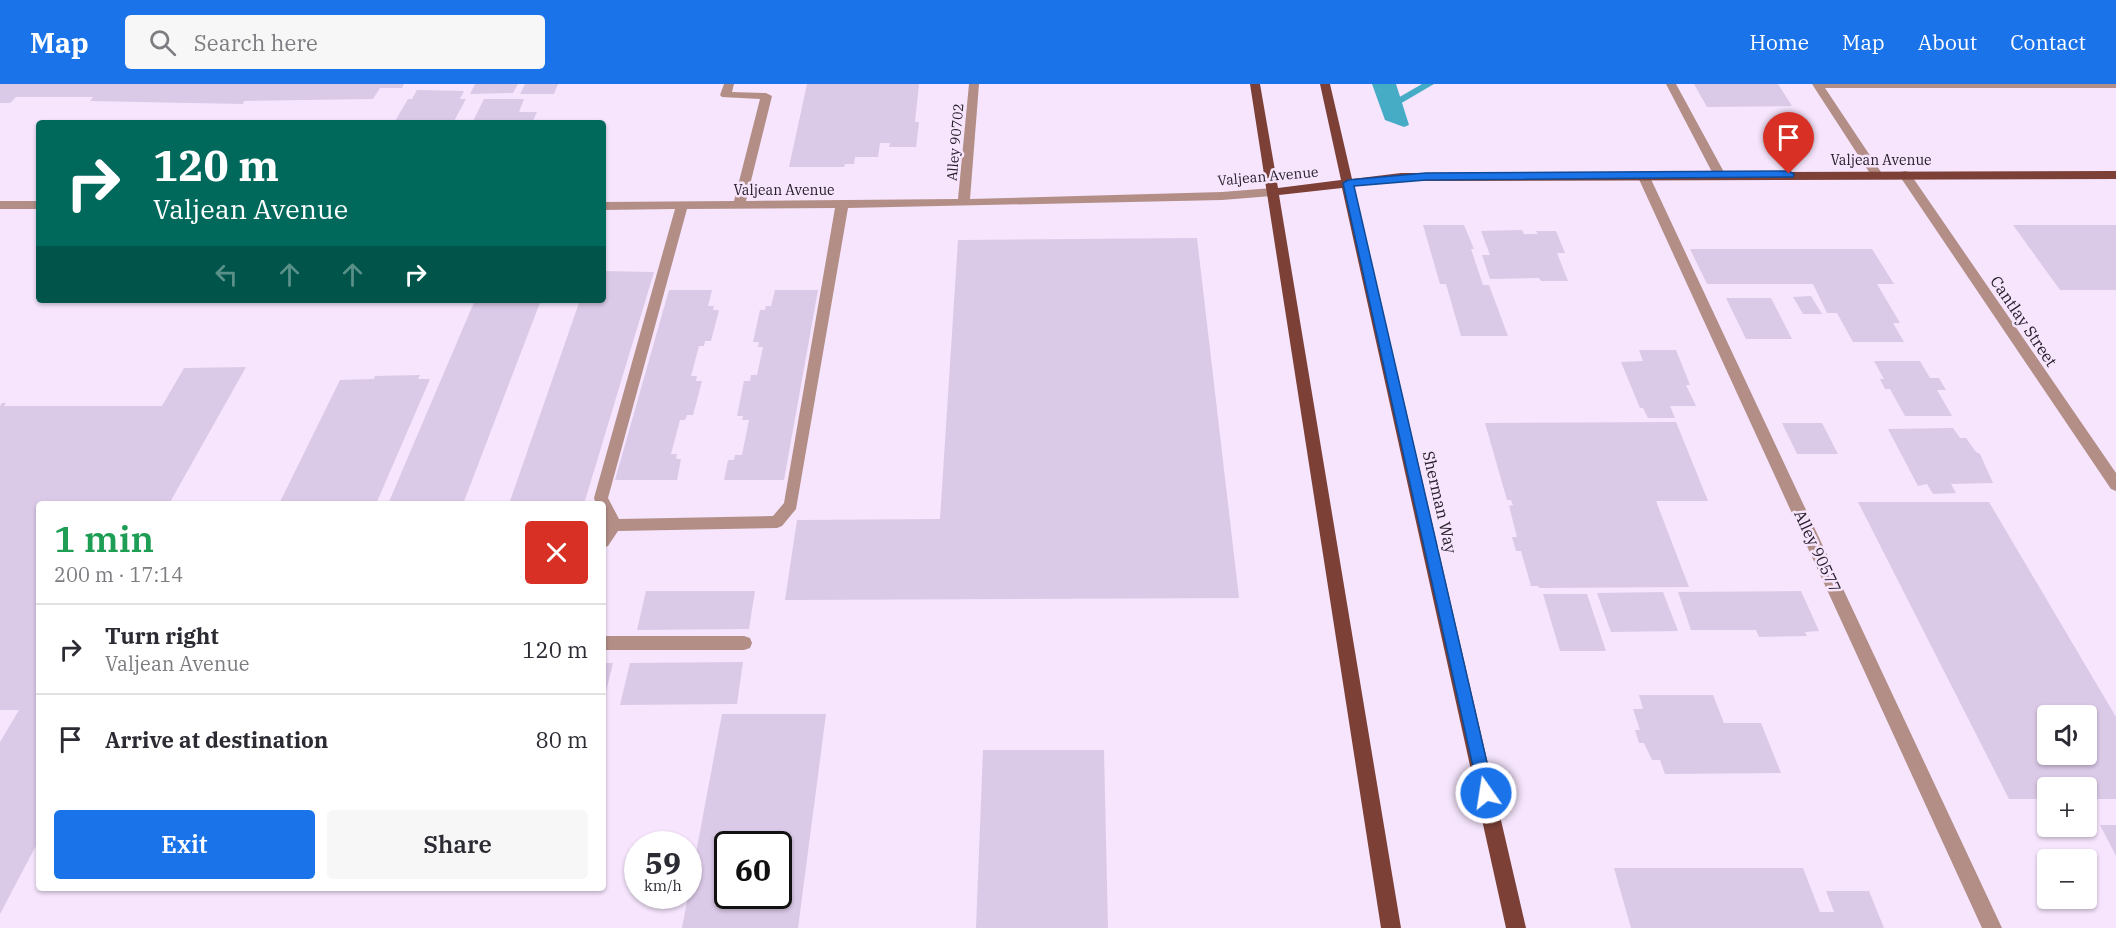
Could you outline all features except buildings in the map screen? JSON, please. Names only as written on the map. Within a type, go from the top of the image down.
[{"type":"main road","points":[[1255,84],[1391,928]]},
{"type":"main road","name":"Sherman Way","points":[[1325,84],[1516,928]]},
{"type":"main road","name":"Valjean Avenue","points":[[1273,192],[1401,177],[1719,174],[2116,175]]},
{"type":"street","points":[[729,84],[726,95],[766,96],[739,205]]},
{"type":"street","name":"Alley 90702","points":[[964,203],[974,84]]},
{"type":"street","points":[[1671,84],[1719,174]]},
{"type":"street","points":[[1816,84],[2116,85]]},
{"type":"street","points":[[1816,84],[1876,175]]},
{"type":"street","name":"Alley 90577","points":[[1643,175],[1992,928]]},
{"type":"street","name":"Cantlay Street","points":[[1905,175],[2116,485]]},
{"type":"street","name":"Valjean Avenue","points":[[606,206],[964,203],[1221,196],[1273,192]]},
{"type":"street","points":[[0,205],[36,205]]},
{"type":"street","points":[[602,501],[601,498],[682,205]]},
{"type":"street","points":[[614,525],[777,522],[791,505],[842,205]]},
{"type":"street","points":[[606,508],[614,525]]},
{"type":"street","points":[[606,537],[614,525]]},
{"type":"street","points":[[606,643],[744,643]]},
{"type":"water","points":[[1372,84],[1396,84],[1409,125],[1404,127],[1385,120]]},
{"type":"waterway","points":[[1389,106],[1429,84]]},
{"type":"route","points":[[1486,793],[1348,183],[1401,177],[1789,174]]}]
